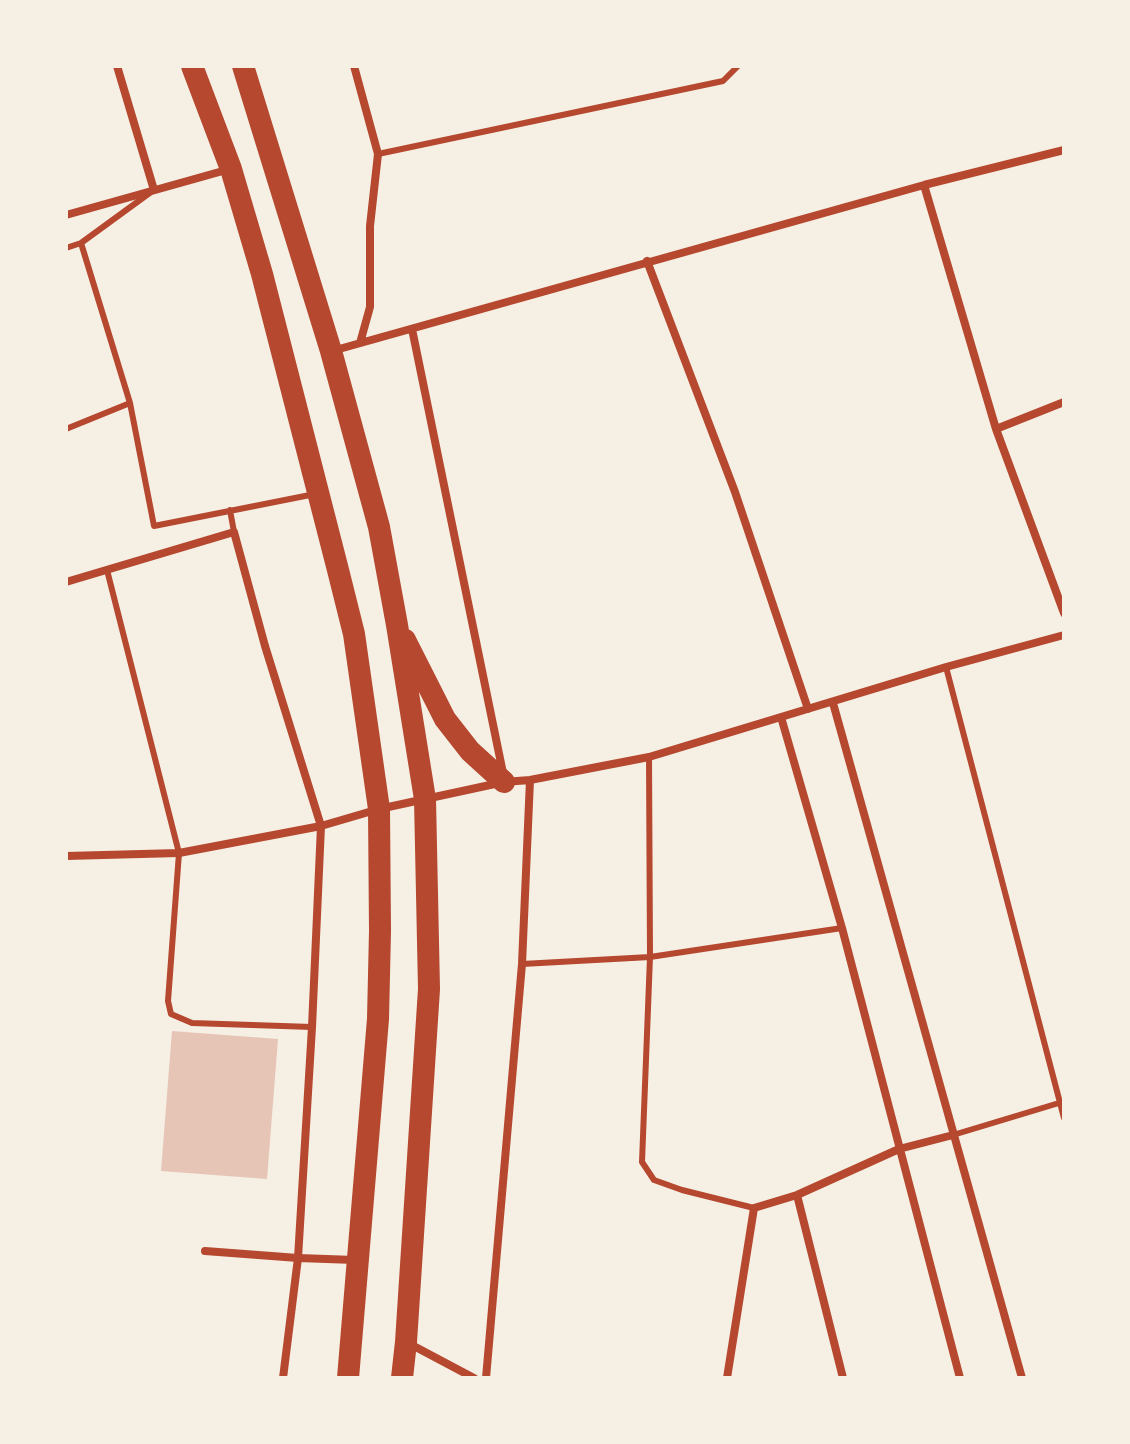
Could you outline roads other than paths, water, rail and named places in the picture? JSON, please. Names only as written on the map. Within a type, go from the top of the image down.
[{"type":"highway","points":[[192,66],[231,169],[262,274],[354,634],[379,809],[378,1019],[348,1378]]},
{"type":"highway","points":[[251,82],[331,351],[379,527],[425,799],[429,989],[402,1378]]},
{"type":"highway","points":[[397,625],[445,719],[470,751],[504,782]]},
{"type":"street","points":[[117,66],[154,190]]},
{"type":"street","points":[[354,66],[378,154],[370,226],[370,307],[360,343]]},
{"type":"street","points":[[331,351],[924,185],[1064,150]]},
{"type":"street","points":[[66,215],[231,169]]},
{"type":"street","points":[[924,185],[996,429],[1064,613]]},
{"type":"street","points":[[647,261],[735,492],[808,709]]},
{"type":"street","points":[[412,329],[504,782]]},
{"type":"street","points":[[996,429],[1064,402]]},
{"type":"street","points":[[66,582],[234,532],[265,646],[321,826],[298,1258],[283,1378]]},
{"type":"street","points":[[66,856],[179,853],[321,826],[379,809],[504,782],[530,780],[649,757],[946,667],[1064,635]]},
{"type":"street","points":[[833,703],[1022,1378]]},
{"type":"street","points":[[781,717],[842,928],[960,1378]]},
{"type":"street","points":[[486,1378],[522,964],[530,780]]},
{"type":"street","points":[[727,1378],[754,1208],[797,1195],[899,1149],[953,1135]]},
{"type":"street","points":[[797,1195],[843,1378]]},
{"type":"street","points":[[205,1251],[357,1260]]},
{"type":"street","points":[[406,1342],[474,1378]]},
{"type":"lane","points":[[378,154],[723,81],[738,66]]},
{"type":"lane","points":[[66,248],[81,243],[154,190]]},
{"type":"lane","points":[[81,243],[130,403],[154,526],[318,493]]},
{"type":"lane","points":[[66,429],[130,403]]},
{"type":"lane","points":[[230,510],[234,532]]},
{"type":"lane","points":[[107,570],[179,853],[168,1001],[171,1014],[192,1023],[312,1027]]},
{"type":"lane","points":[[946,667],[1064,1118]]},
{"type":"lane","points":[[649,757],[650,957],[642,1162],[654,1180],[754,1208]]},
{"type":"lane","points":[[522,964],[650,957],[842,928]]},
{"type":"lane","points":[[953,1135],[1059,1103]]}]
